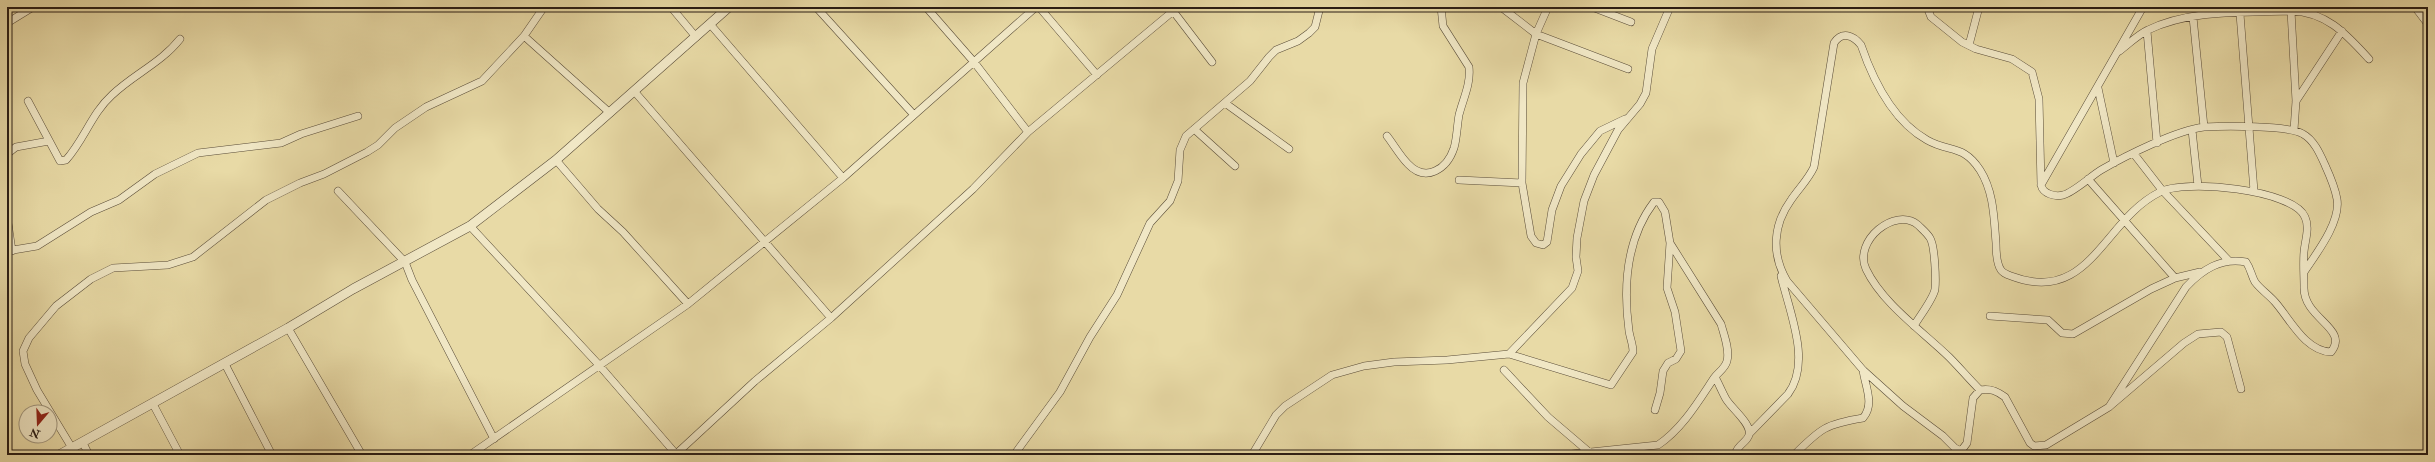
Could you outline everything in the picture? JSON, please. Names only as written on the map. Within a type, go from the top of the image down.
[{"type":"street","points":[[7,23],[34,7]]},
{"type":"street","points":[[72,448],[37,390],[25,364],[23,351],[29,338],[56,306],[91,279],[113,268],[168,264],[193,256],[266,200],[300,182],[324,174],[367,152],[378,145],[394,128],[426,108],[482,80],[524,36],[544,7]]},
{"type":"street","points":[[671,7],[696,37]]},
{"type":"street","points":[[59,455],[83,443],[127,416],[153,404],[225,364],[353,289],[470,226],[556,160],[729,7]]},
{"type":"street","points":[[816,7],[914,115]]},
{"type":"street","points":[[926,7],[974,62],[1028,132]]},
{"type":"street","points":[[470,455],[688,304],[843,178],[1038,7],[1097,75]]},
{"type":"street","points":[[1014,455],[1060,392],[1090,337],[1117,295],[1150,223],[1170,201],[1178,181],[1182,143],[1194,129],[1250,81],[1276,50],[1298,41],[1309,33],[1315,27],[1320,7]]},
{"type":"street","points":[[1387,136],[1408,164],[1414,169],[1426,173],[1437,172],[1446,164],[1454,148],[1459,115],[1470,75],[1469,67],[1443,26],[1441,7]]},
{"type":"street","points":[[1501,7],[1536,34],[1628,69]]},
{"type":"street","points":[[1548,7],[1536,34],[1523,83],[1522,183],[1533,240],[1538,245],[1546,244],[1552,210],[1561,186],[1581,154],[1600,131],[1625,119]]},
{"type":"street","points":[[1592,7],[1631,22]]},
{"type":"street","points":[[1510,354],[1572,288],[1578,271],[1576,257],[1577,238],[1584,201],[1594,175],[1625,119],[1640,104],[1646,93],[1652,49],[1670,7]]},
{"type":"street","points":[[1926,7],[1936,21],[1969,45],[2012,59],[2032,72],[2039,99],[2041,185],[2044,192],[2049,194],[2064,195],[2114,163],[2157,143],[2204,127],[2294,130],[2303,134],[2314,145],[2332,182],[2338,201],[2335,218],[2323,245],[2304,272]]},
{"type":"street","points":[[1969,45],[1979,7]]},
{"type":"street","points":[[2041,185],[2098,88],[2142,7]]},
{"type":"street","points":[[2300,7],[2325,19],[2342,31],[2369,59]]},
{"type":"street","points":[[2415,7],[2428,24]]},
{"type":"street","points":[[470,226],[599,365],[676,454],[755,381],[831,318],[973,189],[1028,132],[1097,75],[1174,8],[1212,62]]},
{"type":"street","points":[[2291,11],[2296,101],[2294,130]]},
{"type":"street","points":[[2118,52],[2147,30],[2193,17],[2307,11]]},
{"type":"street","points":[[2240,14],[2254,191]]},
{"type":"street","points":[[2193,17],[2204,127]]},
{"type":"street","points":[[710,24],[843,178]]},
{"type":"street","points":[[2147,30],[2157,143]]},
{"type":"street","points":[[2296,101],[2342,31]]},
{"type":"street","points":[[1738,455],[1736,452],[1739,445],[1747,440],[1750,433],[1793,388],[1798,372],[1794,318],[1779,268],[1775,244],[1782,214],[1809,178],[1814,167],[1834,43],[1837,38],[1844,35],[1856,39],[1878,87],[1914,131],[1927,140],[1965,153],[1981,171],[1993,208],[1997,260],[2001,270],[2008,275],[2051,283],[2072,276],[2099,252],[2123,220],[2148,199],[2162,190],[2198,186],[2254,191],[2282,198],[2296,205],[2304,215],[2307,226],[2304,291],[2310,310],[2333,332],[2337,339],[2335,347],[2331,352],[2322,352],[2304,338],[2276,303],[2255,282],[2251,268],[2246,262],[2230,261],[2200,272],[2175,278],[2151,289],[2073,334],[2062,333],[2048,320],[1990,316]]},
{"type":"street","points":[[524,36],[610,112]]},
{"type":"street","points":[[28,101],[60,160],[66,160],[111,95],[168,54],[180,39]]},
{"type":"street","points":[[2098,88],[2114,163]]},
{"type":"street","points":[[634,91],[831,318]]},
{"type":"street","points":[[1225,103],[1289,149]]},
{"type":"street","points":[[7,216],[9,251],[37,246],[91,212],[119,200],[155,174],[198,153],[281,143],[301,134],[358,116]]},
{"type":"street","points":[[1194,129],[1235,166]]},
{"type":"street","points":[[2192,130],[2198,186]]},
{"type":"street","points":[[7,154],[16,148],[49,141]]},
{"type":"street","points":[[2134,154],[2162,190],[2230,261]]},
{"type":"street","points":[[556,160],[598,209],[623,232],[688,304]]},
{"type":"street","points":[[2088,179],[2175,278]]},
{"type":"street","points":[[1459,180],[1522,183]]},
{"type":"street","points":[[338,191],[404,262],[494,439]]},
{"type":"street","points":[[1252,455],[1276,415],[1284,406],[1332,375],[1364,366],[1394,362],[1447,360],[1510,354],[1611,385],[1633,352],[1629,331],[1626,284],[1628,261],[1641,222],[1654,202],[1659,202],[1663,205],[1670,243],[1667,288],[1675,312],[1680,351],[1676,359],[1668,363],[1663,371],[1660,393],[1655,410]]},
{"type":"street","points":[[1914,326],[1935,290],[1933,247],[1931,239],[1916,223],[1899,220],[1890,223],[1872,235],[1867,242],[1863,259],[1870,276],[1914,326],[1949,357],[1980,390],[1995,391],[2005,398],[2027,439],[2034,446],[2046,445],[2109,407],[2184,343],[2198,334],[2211,331],[2221,332],[2227,336],[2241,389]]},
{"type":"street","points":[[1562,455],[1648,448],[1658,445],[1668,438],[1686,418],[1715,377],[1722,370],[1727,360],[1723,330],[1691,275],[1670,243]]},
{"type":"street","points":[[1779,268],[1787,281],[1863,370],[1902,406],[1943,436],[1959,453],[1967,443],[1974,398],[1980,390]]},
{"type":"street","points":[[2109,407],[2172,305],[2200,272]]},
{"type":"street","points":[[288,328],[362,455]]},
{"type":"street","points":[[225,364],[272,455]]},
{"type":"street","points":[[1504,370],[1548,417],[1590,453]]},
{"type":"street","points":[[1794,455],[1812,437],[1828,426],[1836,422],[1863,418],[1866,414],[1869,398],[1863,370]]},
{"type":"street","points":[[1715,377],[1727,400],[1748,427],[1750,433]]},
{"type":"street","points":[[153,404],[180,455]]},
{"type":"street","points":[[83,443],[89,455]]}]
